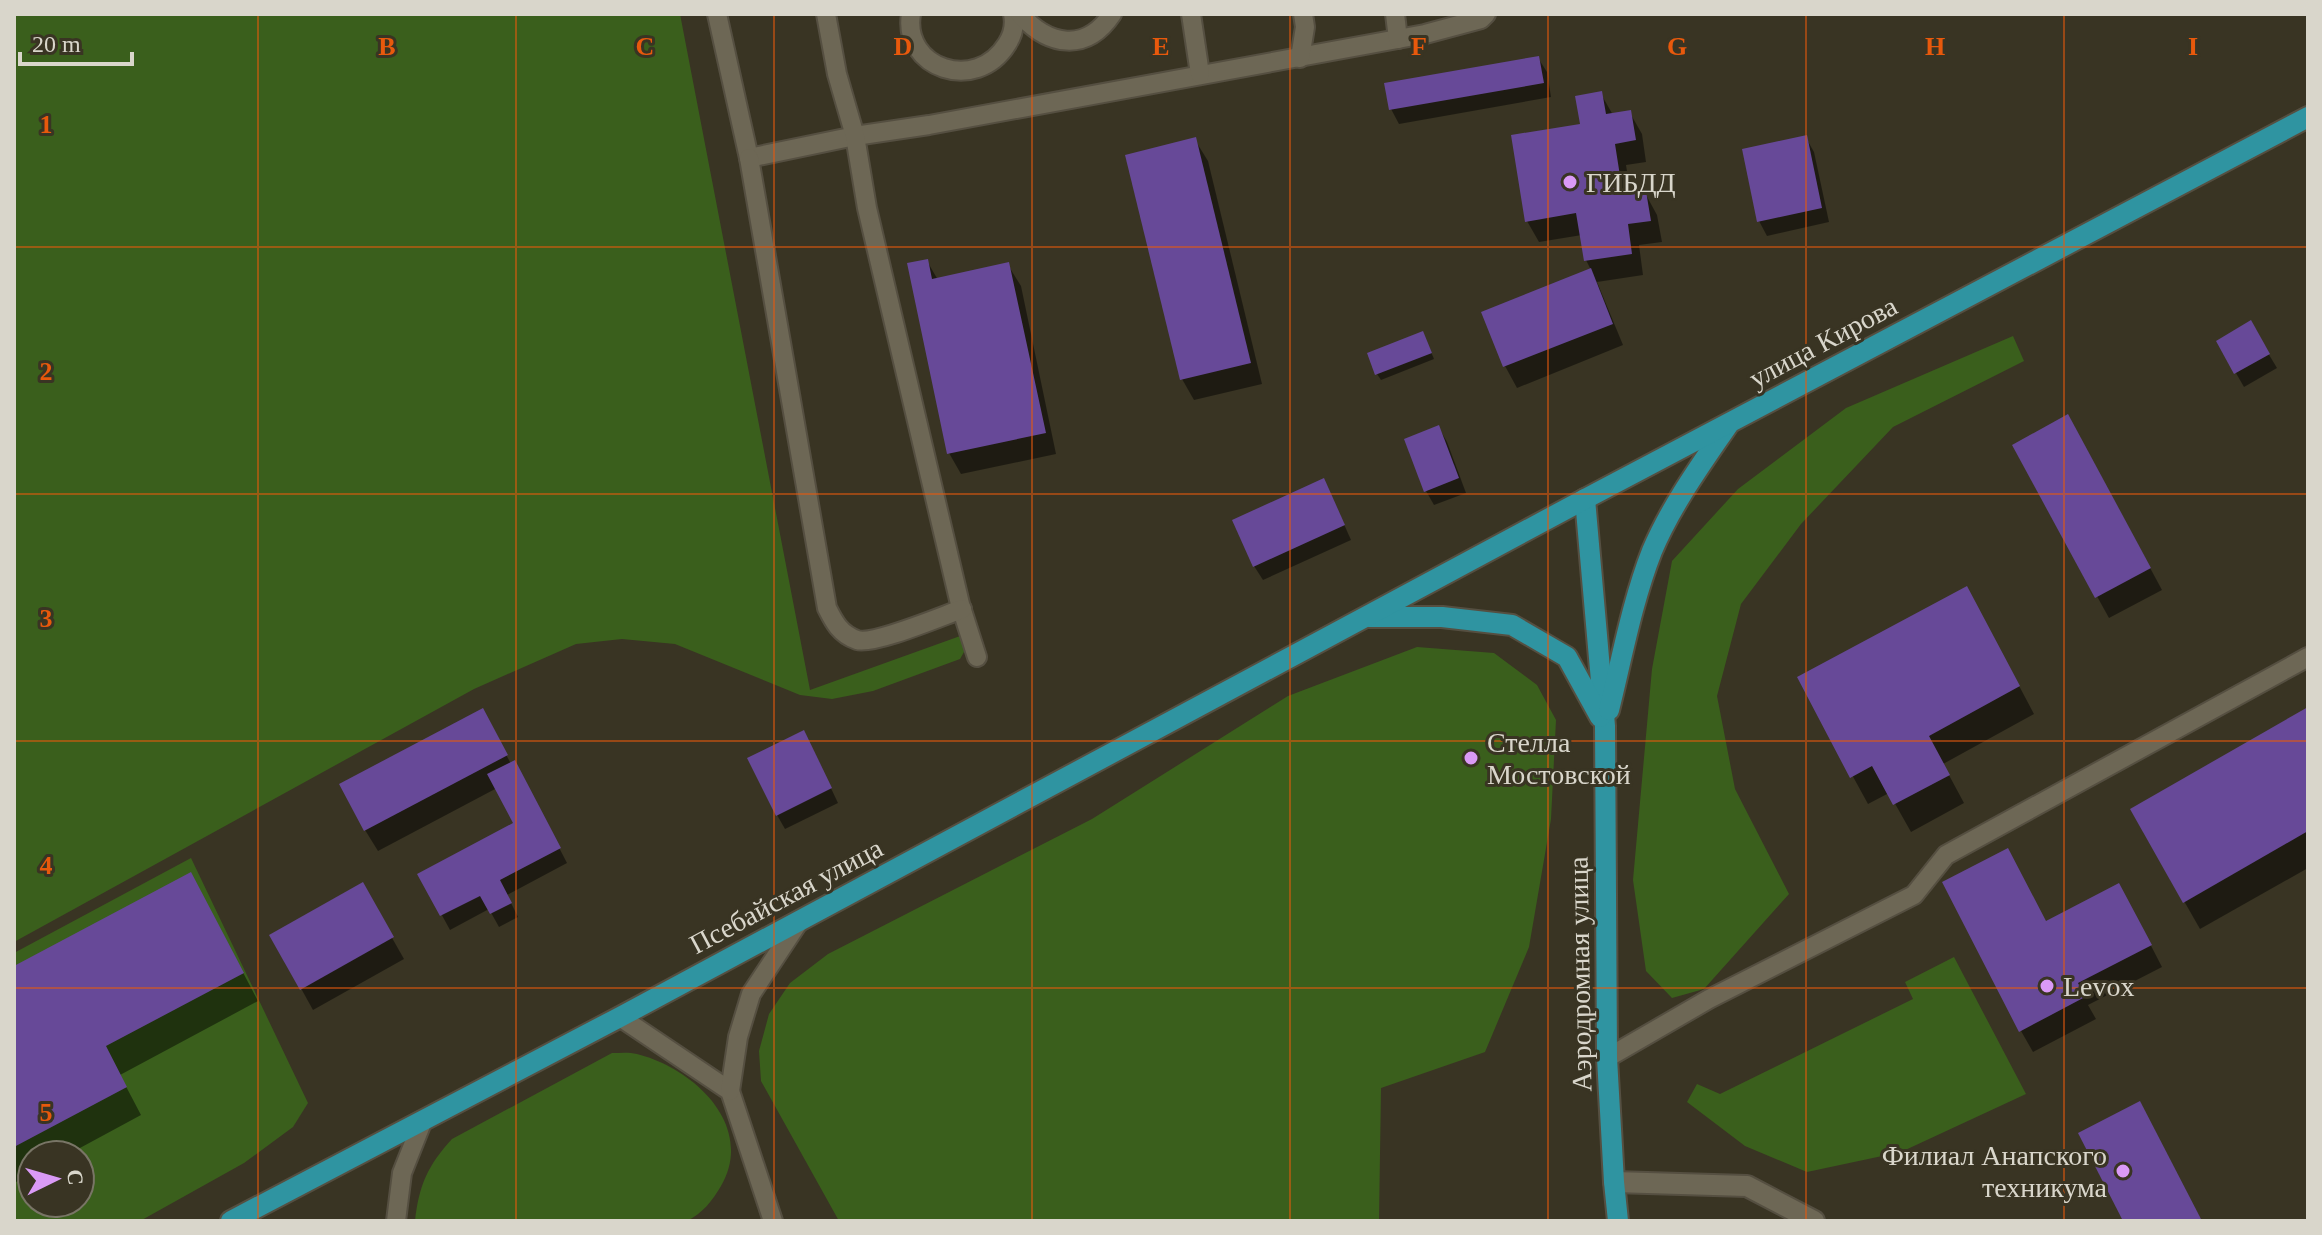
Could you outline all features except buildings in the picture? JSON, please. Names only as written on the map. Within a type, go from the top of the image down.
[{"type":"main road","name":"улица Кирова","points":[[1365,617],[2308,117]]},
{"type":"main road","name":"Аэродромная улица","points":[[1605,726],[1633,612],[1652,552],[1681,494],[1730,423]]},
{"type":"main road","name":"Аэродромная улица","points":[[1585,499],[1605,726],[1607,1058],[1618,1221]]},
{"type":"main road","name":"Аэродромная улица","points":[[1365,617],[1442,617],[1512,625],[1567,657],[1605,726]]},
{"type":"main road","name":"Псебайская улица","points":[[231,1221],[620,1017],[1365,617]]},
{"type":"street","points":[[1614,1182],[1747,1186],[1814,1221]]},
{"type":"lane","points":[[717,14],[749,158],[827,608],[838,629],[859,641],[887,636],[962,609]]},
{"type":"lane","points":[[826,14],[837,74],[855,136],[867,208],[962,609],[977,657]]},
{"type":"lane","points":[[911,14],[913,38],[923,54],[952,71],[976,70],[999,57],[1011,38],[1015,21],[1013,14]]},
{"type":"lane","points":[[1020,14],[1036,31],[1053,39],[1074,41],[1091,35],[1112,14]]},
{"type":"lane","points":[[1191,14],[1200,74]]},
{"type":"lane","points":[[1300,58],[1305,27],[1303,14]]},
{"type":"lane","points":[[1395,14],[1398,39]]},
{"type":"lane","points":[[1425,34],[1434,14]]},
{"type":"lane","points":[[749,158],[855,136],[1425,34],[1481,19],[1486,14]]},
{"type":"lane","points":[[1607,1058],[1709,999],[1914,895],[1946,855],[2308,657]]},
{"type":"lane","points":[[773,1221],[730,1091],[738,1037],[751,994],[800,920]]},
{"type":"lane","points":[[620,1017],[730,1091]]},
{"type":"lane","points":[[396,1221],[402,1173],[423,1120]]},
{"type":"green space","points":[[14,14],[680,14],[810,690],[963,635],[964,652],[960,659],[873,691],[832,699],[800,695],[675,644],[622,639],[576,644],[474,689],[14,942]]},
{"type":"green space","points":[[2013,336],[2024,361],[1893,427],[1801,524],[1741,604],[1717,696],[1735,789],[1789,894],[1704,989],[1672,998],[1646,971],[1633,880],[1652,669],[1672,561],[1738,489],[1846,408]]},
{"type":"green space","points":[[1417,647],[1494,653],[1537,685],[1556,720],[1551,819],[1529,947],[1485,1052],[1381,1088],[1379,1221],[839,1221],[761,1081],[759,1051],[769,1014],[790,983],[828,954],[1092,819],[1288,696]]},
{"type":"green space","points":[[191,858],[308,1103],[293,1127],[244,1163],[140,1221],[17,1221],[16,1219],[14,953]]},
{"type":"green space","points":[[1954,957],[2026,1094],[1901,1152],[1807,1172],[1745,1146],[1687,1102],[1697,1084],[1720,1094],[1913,999],[1905,982]]},
{"type":"green space","points":[[612,1053],[637,1054],[679,1072],[713,1102],[725,1121],[731,1142],[730,1163],[711,1202],[693,1218],[687,1221],[415,1221],[426,1176],[452,1139]]},
{"type":"place","name":"ГИБДД","points":[[1570,182]]},
{"type":"place","name":"Стелла Мостовской","points":[[1471,758]]},
{"type":"place","name":"Levox","points":[[2047,986]]},
{"type":"place","name":"Филиал Анапского техникума","points":[[2123,1171]]}]
